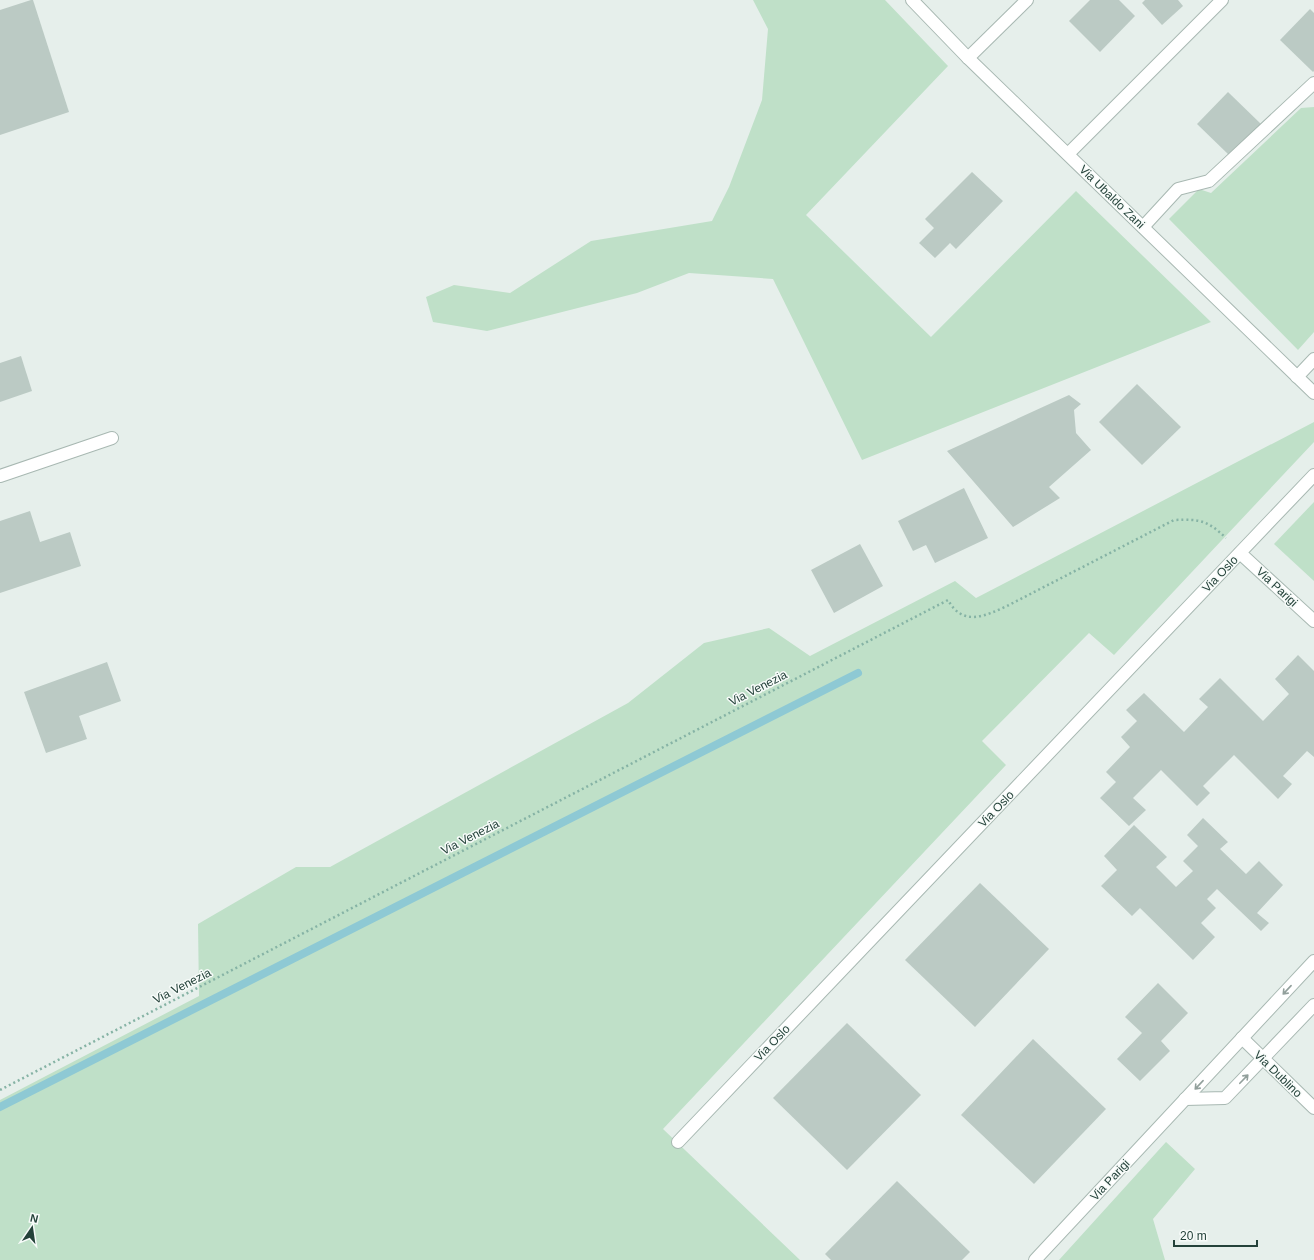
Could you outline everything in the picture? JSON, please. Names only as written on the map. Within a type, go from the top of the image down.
[{"type":"street","name":"Via Ubaldo Zani","points":[[912,0],[968,58],[1314,393]]},
{"type":"street","points":[[968,58],[1027,0]]},
{"type":"street","points":[[1068,154],[1222,0]]},
{"type":"street","points":[[1143,227],[1178,189],[1209,181],[1314,83]]},
{"type":"street","points":[[1298,376],[1314,359]]},
{"type":"street","points":[[0,476],[112,438]]},
{"type":"street","name":"Via Oslo","points":[[678,1142],[1314,475]]},
{"type":"street","name":"Via Parigi","points":[[1240,553],[1314,621]]},
{"type":"street","name":"Via Parigi","points":[[1035,1260],[1314,961]]},
{"type":"street","points":[[1185,1099],[1225,1098],[1314,1005]]},
{"type":"street","name":"Via Dublino","points":[[1242,1038],[1262,1060],[1314,1108]]},
{"type":"path","name":"Via Venezia","points":[[0,1090],[948,600],[951,606],[964,616],[984,616],[1007,606],[1174,520],[1195,519],[1214,527],[1240,553]]},
{"type":"green space","points":[[753,0],[885,0],[948,66],[806,215],[931,337],[1076,191],[1211,322],[862,460],[773,279],[689,273],[637,293],[487,331],[433,322],[426,297],[454,285],[510,293],[591,241],[712,221],[729,187],[762,100],[768,29]]},
{"type":"green space","points":[[1314,107],[1314,332],[1298,350],[1169,219],[1199,189],[1211,193],[1301,108]]},
{"type":"green space","points":[[1314,422],[1314,442],[1114,655],[1089,633],[982,741],[1006,765],[663,1129],[800,1260],[0,1260],[0,1100],[199,996],[198,924],[296,867],[330,867],[628,703],[704,643],[769,628],[810,656],[955,581],[976,598]]},
{"type":"green space","points":[[1314,502],[1314,581],[1274,544]]},
{"type":"green space","points":[[1166,1142],[1195,1169],[1153,1219],[1165,1260],[1059,1260]]},
{"type":"building","points":[[33,0],[69,112],[0,135],[0,10]]},
{"type":"building","points":[[1090,0],[1119,0],[1135,16],[1100,52],[1069,21]]},
{"type":"building","points":[[1145,0],[1178,0],[1183,6],[1162,25],[1142,3]]},
{"type":"building","points":[[1310,9],[1314,13],[1313,72],[1280,40]]},
{"type":"building","points":[[1228,92],[1262,125],[1230,156],[1197,124]]},
{"type":"building","points":[[972,172],[1003,201],[956,249],[950,243],[935,258],[919,243],[934,228],[925,219]]},
{"type":"building","points":[[21,356],[32,391],[0,402],[0,363]]},
{"type":"building","points":[[1137,384],[1181,427],[1142,465],[1099,422]]},
{"type":"building","points":[[1069,395],[1081,404],[1074,410],[1076,433],[1091,450],[1049,487],[1060,498],[1013,527],[947,451]]},
{"type":"building","points":[[964,488],[988,538],[935,563],[926,545],[913,551],[898,521]]},
{"type":"building","points":[[30,511],[40,542],[70,532],[81,566],[0,593],[0,521]]},
{"type":"building","points":[[860,544],[883,586],[834,613],[811,570]]},
{"type":"building","points":[[1298,655],[1314,671],[1314,757],[1307,751],[1283,776],[1292,784],[1278,799],[1234,755],[1203,786],[1210,793],[1197,806],[1161,770],[1133,798],[1146,810],[1129,826],[1100,798],[1116,782],[1106,772],[1130,747],[1121,737],[1137,721],[1126,710],[1144,693],[1184,732],[1208,707],[1199,699],[1220,678],[1263,721],[1289,694],[1275,679]]},
{"type":"building","points":[[107,662],[121,701],[79,716],[87,739],[46,753],[24,692]]},
{"type":"building","points":[[1203,818],[1228,842],[1220,849],[1246,874],[1259,861],[1283,885],[1257,913],[1269,923],[1261,931],[1217,889],[1207,899],[1216,908],[1201,923],[1215,937],[1193,960],[1140,908],[1132,916],[1101,886],[1117,870],[1104,856],[1134,825],[1167,857],[1156,867],[1176,887],[1193,871],[1183,861],[1198,846],[1187,835]]},
{"type":"building","points":[[980,883],[1049,949],[975,1027],[905,960]]},
{"type":"building","points":[[1158,983],[1188,1013],[1161,1041],[1170,1051],[1140,1081],[1117,1059],[1142,1033],[1125,1017]]},
{"type":"building","points":[[847,1023],[921,1095],[847,1170],[773,1098]]},
{"type":"building","points":[[1033,1039],[1106,1109],[1034,1184],[961,1115]]},
{"type":"building","points":[[897,1181],[970,1252],[962,1260],[831,1260],[825,1254]]},
{"type":"waterway","points":[[0,1107],[858,673]]}]
